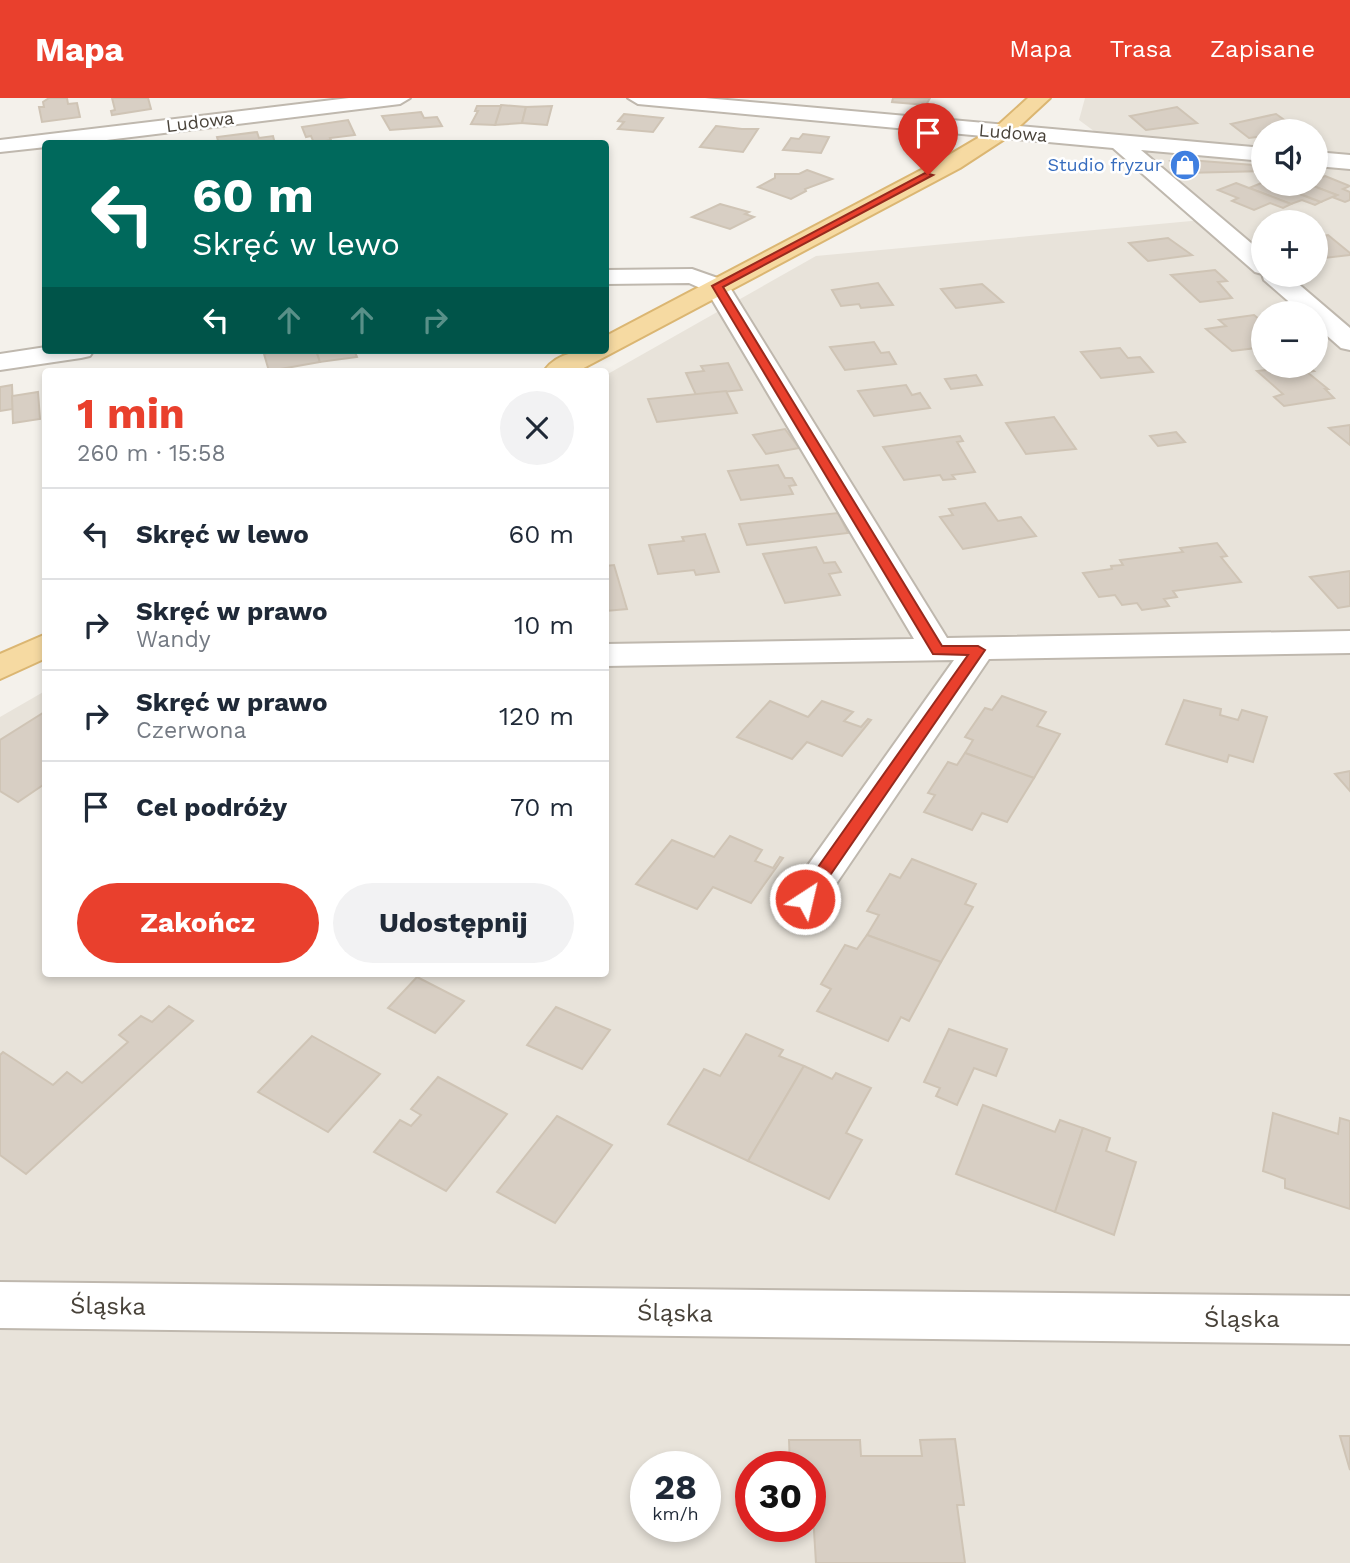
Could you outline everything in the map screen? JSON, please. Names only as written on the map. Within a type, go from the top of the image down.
[{"type":"main road","points":[[609,344],[952,163],[1002,132],[1040,98]]},
{"type":"main road","points":[[564,368],[590,354]]},
{"type":"main road","points":[[0,668],[42,646]]},
{"type":"street","name":"Ludowa","points":[[50,140],[400,98]]},
{"type":"street","name":"Ludowa","points":[[638,98],[1251,154]]},
{"type":"street","name":"Ludowa","points":[[0,146],[42,141]]},
{"type":"street","points":[[1120,143],[1251,256]]},
{"type":"street","points":[[1328,160],[1350,162]]},
{"type":"street","points":[[609,277],[692,276],[718,286],[955,651]]},
{"type":"street","points":[[1287,287],[1350,342]]},
{"type":"street","points":[[0,362],[54,354]]},
{"type":"street","points":[[609,654],[955,651],[1350,642]]},
{"type":"street","points":[[842,800],[955,651]]},
{"type":"street","points":[[805,899],[955,651]]},
{"type":"street","name":"Śląska","points":[[0,1305],[1350,1320]]},
{"type":"shaded area","points":[[1085,98],[1350,98],[1350,1563],[0,1563],[0,717],[42,693],[42,977],[609,977],[609,373],[816,256],[1213,219],[1079,120]]},
{"type":"building","points":[[49,98],[67,98],[68,104],[77,103],[80,117],[42,122],[39,107],[44,107],[43,102]]},
{"type":"building","points":[[112,98],[148,98],[151,109],[112,115],[111,111],[115,110]]},
{"type":"building","points":[[893,98],[930,98],[926,105],[892,102]]},
{"type":"building","points":[[501,105],[526,107],[522,123],[495,125]]},
{"type":"building","points":[[477,106],[501,106],[495,125],[471,124],[478,111],[475,111]]},
{"type":"building","points":[[552,106],[547,125],[522,123],[526,107]]},
{"type":"building","points":[[1177,107],[1197,123],[1146,130],[1130,116]]},
{"type":"building","points":[[421,112],[424,118],[437,117],[442,126],[390,130],[382,116]]},
{"type":"building","points":[[624,114],[663,118],[653,132],[618,129],[624,122],[618,121]]},
{"type":"building","points":[[1276,114],[1283,119],[1254,119]]},
{"type":"building","points":[[348,120],[355,135],[330,138],[331,140],[313,140],[311,136],[306,137],[302,127]]},
{"type":"building","points":[[1251,120],[1251,138],[1249,138],[1231,124]]},
{"type":"building","points":[[716,126],[758,129],[743,152],[700,147]]},
{"type":"building","points":[[257,132],[259,138],[273,136],[274,140],[218,140],[217,137]]},
{"type":"building","points":[[803,134],[829,137],[821,153],[783,150],[791,138],[799,139]]},
{"type":"building","points":[[1175,159],[1251,165],[1251,171],[1183,173],[1170,161]]},
{"type":"building","points":[[807,170],[832,179],[805,189],[806,191],[791,199],[758,187],[775,178],[775,174],[799,174]]},
{"type":"building","points":[[1328,177],[1350,186],[1343,189],[1350,192],[1350,200],[1345,202],[1332,197],[1337,195],[1328,192]]},
{"type":"building","points":[[1236,183],[1251,189],[1251,196],[1270,196],[1291,204],[1283,208],[1270,203],[1254,210],[1232,201],[1238,198],[1218,190]]},
{"type":"building","points":[[1328,192],[1337,195],[1321,202],[1305,196],[1328,196]]},
{"type":"building","points":[[1270,196],[1305,196],[1321,202],[1315,205],[1302,200],[1291,204]]},
{"type":"building","points":[[720,204],[749,212],[745,214],[754,217],[730,229],[692,217]]},
{"type":"building","points":[[1328,235],[1350,253],[1328,258]]},
{"type":"building","points":[[1168,238],[1192,255],[1148,261],[1129,243]]},
{"type":"building","points":[[1215,270],[1227,281],[1218,282],[1232,298],[1200,302],[1171,275]]},
{"type":"building","points":[[878,283],[893,305],[861,308],[859,304],[841,306],[832,290]]},
{"type":"building","points":[[982,284],[1003,302],[956,308],[941,289]]},
{"type":"building","points":[[1251,315],[1251,349],[1232,351],[1206,329],[1226,326],[1219,320]]},
{"type":"building","points":[[874,342],[881,353],[889,352],[896,364],[845,370],[830,347]]},
{"type":"building","points":[[1120,348],[1128,358],[1140,357],[1153,372],[1101,378],[1081,352]]},
{"type":"building","points":[[264,354],[317,354],[320,362],[286,368],[268,368]]},
{"type":"building","points":[[317,354],[356,354],[357,357],[320,362]]},
{"type":"building","points":[[728,363],[742,390],[696,395],[686,373],[704,371],[701,366]]},
{"type":"building","points":[[976,375],[982,385],[951,389],[945,379]]},
{"type":"building","points":[[1265,378],[1314,378],[1334,398],[1284,406],[1274,397],[1283,394]]},
{"type":"building","points":[[12,385],[13,409],[0,411],[0,387]]},
{"type":"building","points":[[906,385],[912,395],[920,393],[930,408],[874,416],[858,391]]},
{"type":"building","points":[[726,391],[737,413],[657,422],[648,399]]},
{"type":"building","points":[[38,392],[40,419],[13,423],[12,396]]},
{"type":"building","points":[[1054,417],[1076,449],[1026,454],[1006,423]]},
{"type":"building","points":[[1350,425],[1350,445],[1329,428]]},
{"type":"building","points":[[785,429],[799,448],[766,454],[753,435]]},
{"type":"building","points":[[1176,432],[1185,442],[1158,446],[1150,436]]},
{"type":"building","points":[[960,436],[963,441],[957,442],[975,472],[952,475],[955,479],[943,480],[940,475],[904,480],[883,447]]},
{"type":"building","points":[[778,465],[785,478],[792,478],[796,485],[789,486],[793,494],[741,500],[728,471]]},
{"type":"building","points":[[985,503],[998,521],[1021,517],[1036,536],[963,549],[940,517],[953,515],[949,509]]},
{"type":"building","points":[[838,513],[848,533],[747,545],[739,524]]},
{"type":"building","points":[[705,534],[719,572],[696,575],[694,570],[658,574],[649,545],[684,541],[682,537]]},
{"type":"building","points":[[1217,543],[1227,556],[1221,557],[1241,582],[1173,591],[1177,597],[1164,599],[1169,606],[1142,610],[1137,603],[1122,605],[1115,595],[1099,597],[1083,573],[1112,569],[1111,566],[1123,565],[1120,560],[1183,552],[1180,548]]},
{"type":"building","points":[[816,547],[824,563],[835,562],[841,572],[829,574],[840,595],[785,603],[763,554]]},
{"type":"building","points":[[614,565],[627,609],[609,611],[609,566]]},
{"type":"building","points":[[1350,571],[1350,606],[1338,608],[1310,577]]},
{"type":"building","points":[[1002,696],[1046,712],[1037,726],[1060,734],[1034,778],[965,753],[973,740],[965,737],[985,708],[992,710]]},
{"type":"building","points":[[1184,700],[1221,709],[1220,715],[1238,720],[1242,710],[1267,717],[1253,762],[1229,755],[1227,762],[1166,744]]},
{"type":"building","points":[[770,701],[808,717],[822,701],[853,712],[844,721],[861,727],[868,719],[871,720],[842,756],[807,742],[792,759],[737,737]]},
{"type":"building","points":[[42,714],[42,786],[18,802],[0,791],[0,740]]},
{"type":"building","points":[[965,753],[1034,778],[1007,822],[982,813],[972,830],[924,812],[935,795],[928,793],[948,762],[957,765]]},
{"type":"building","points":[[1350,771],[1350,791],[1335,774]]},
{"type":"building","points":[[730,836],[762,850],[755,861],[773,868],[780,857],[783,858],[751,903],[713,887],[697,909],[636,884],[672,840],[714,857]]},
{"type":"building","points":[[912,859],[976,884],[965,904],[973,907],[941,962],[867,935],[879,915],[867,911],[890,874],[900,878]]},
{"type":"building","points":[[867,935],[941,962],[909,1021],[901,1017],[888,1041],[817,1011],[831,989],[821,984],[845,945],[857,949]]},
{"type":"building","points":[[417,977],[464,1001],[435,1033],[388,1008]]},
{"type":"building","points":[[169,1006],[193,1021],[26,1174],[0,1155],[0,1055],[3,1052],[53,1085],[67,1072],[82,1083],[128,1042],[119,1035],[141,1016],[152,1022]]},
{"type":"building","points":[[556,1007],[610,1030],[582,1069],[527,1045]]},
{"type":"building","points":[[949,1029],[1007,1049],[996,1076],[974,1068],[957,1105],[936,1096],[940,1088],[924,1082]]},
{"type":"building","points":[[746,1034],[783,1050],[779,1056],[804,1066],[748,1161],[668,1124],[704,1069],[720,1076]]},
{"type":"building","points":[[312,1036],[380,1074],[328,1132],[258,1092]]},
{"type":"building","points":[[804,1066],[832,1079],[836,1073],[871,1088],[846,1133],[862,1140],[829,1199],[748,1161]]},
{"type":"building","points":[[438,1077],[507,1114],[446,1191],[374,1152],[400,1120],[411,1126],[421,1115],[411,1109]]},
{"type":"building","points":[[983,1105],[1055,1132],[1060,1120],[1083,1128],[1055,1212],[956,1174]]},
{"type":"building","points":[[1273,1113],[1338,1134],[1340,1118],[1350,1121],[1350,1209],[1285,1188],[1285,1179],[1263,1171]]},
{"type":"building","points":[[557,1116],[612,1145],[555,1223],[497,1192]]},
{"type":"building","points":[[1083,1128],[1110,1138],[1106,1151],[1136,1162],[1114,1235],[1055,1212]]},
{"type":"building","points":[[1340,1436],[1350,1436],[1350,1470]]},
{"type":"building","points":[[955,1439],[964,1505],[957,1505],[965,1563],[816,1563],[815,1542],[826,1542],[826,1451],[789,1451],[789,1440],[860,1440],[861,1456],[922,1456],[920,1440]]},
{"type":"place","name":"Studio fryzur","points":[[1185,165]]},
{"type":"route","points":[[805,899],[978,650],[938,651],[718,286],[928,175]]}]
